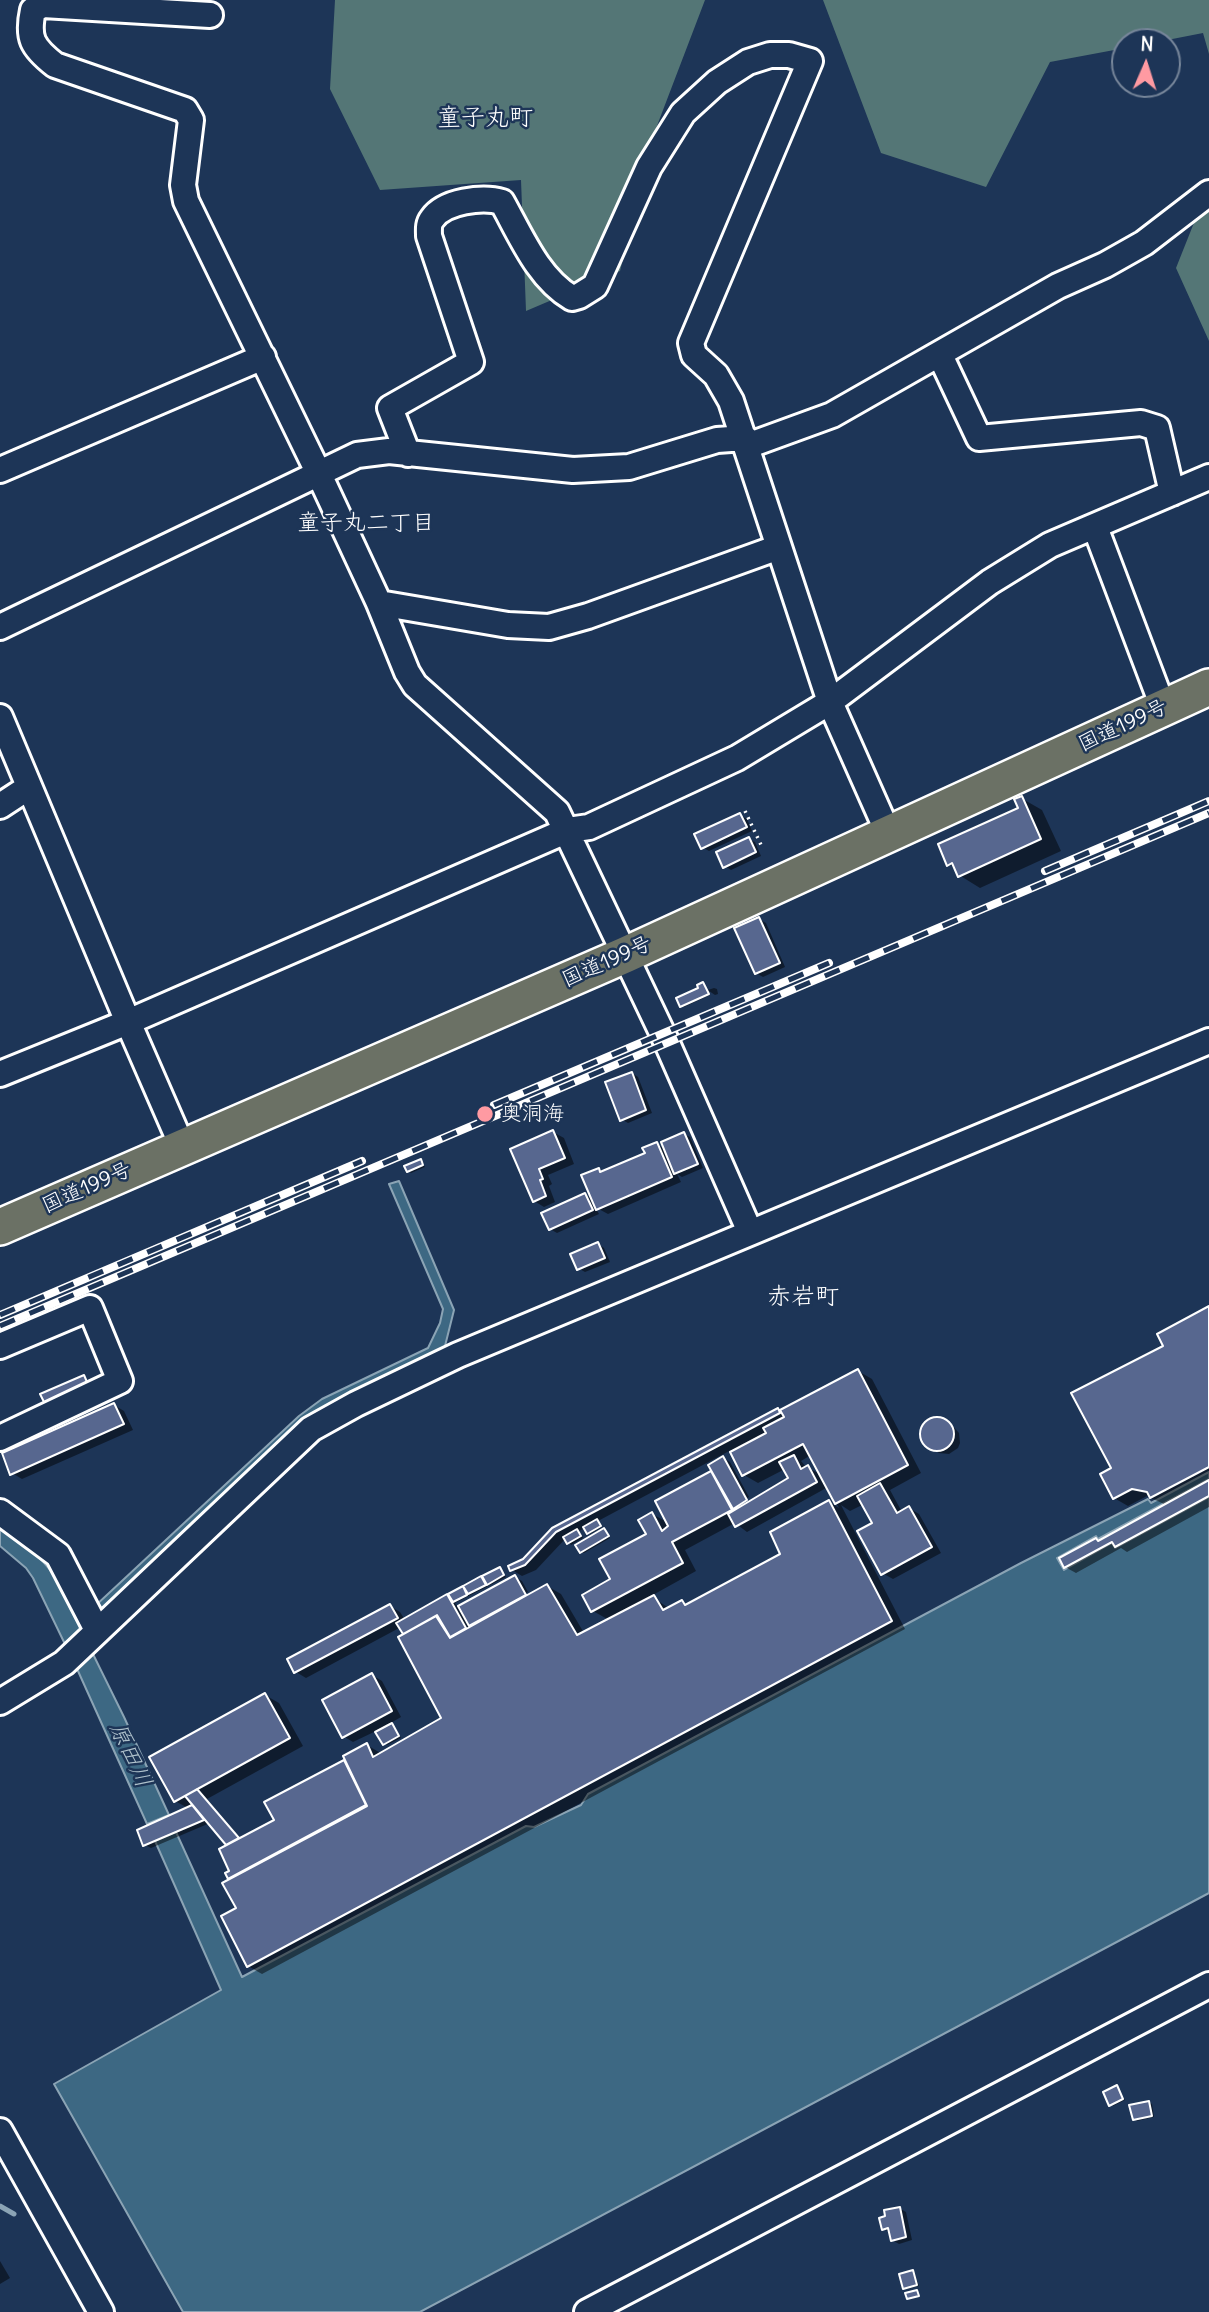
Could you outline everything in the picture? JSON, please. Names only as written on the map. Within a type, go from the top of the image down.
[{"type":"highway","name":"国道199号","points":[[0,1208],[178,1139],[621,946],[1160,700],[1209,668]]},
{"type":"highway","name":"国道199号","points":[[1160,700],[1209,687]]},
{"type":"highway","name":"国道199号","points":[[0,1227],[178,1139]]},
{"type":"street","points":[[210,15],[43,5],[33,10],[29,31],[40,53],[55,65],[185,110],[191,120],[183,186],[187,201],[318,472],[379,603],[407,672],[415,685],[557,812],[568,830],[667,1043],[750,1232]]},
{"type":"street","points":[[408,454],[390,408],[471,362],[429,236],[429,222],[438,212],[470,199],[502,202],[544,274],[558,290],[572,298],[579,296],[595,286],[649,167],[683,113],[718,82],[748,62],[770,55],[789,55],[810,61],[691,343],[694,355],[716,375],[731,401],[830,702],[885,827]]},
{"type":"street","points":[[0,627],[357,455],[389,451],[573,470],[629,467],[716,440],[746,442],[832,415],[1058,286],[1105,265],[1144,243],[1209,193]]},
{"type":"street","points":[[940,355],[979,438],[1141,423],[1157,428],[1172,493]]},
{"type":"street","points":[[0,470],[263,357]]},
{"type":"street","points":[[0,1074],[128,1022],[568,830],[589,827],[737,758],[830,702],[990,582],[1050,545],[1209,477]]},
{"type":"street","points":[[1095,527],[1160,700]]},
{"type":"street","points":[[379,603],[508,625],[549,627],[588,616],[779,547]]},
{"type":"street","points":[[0,717],[178,1139]]},
{"type":"street","points":[[0,806],[29,787]]},
{"type":"street","points":[[0,1702],[64,1663],[311,1429],[356,1404],[458,1355],[1209,1041]]},
{"type":"street","points":[[0,1346],[90,1308],[120,1381],[0,1438]]},
{"type":"street","points":[[0,1512],[58,1555],[97,1630]]},
{"type":"street","points":[[587,2312],[1209,1985]]},
{"type":"street","points":[[2,2141],[101,2312]]},
{"type":"path","points":[[745,811],[763,849]]},
{"type":"green space","points":[[335,0],[705,0],[655,131],[620,271],[526,311],[521,180],[380,190],[330,89]]},
{"type":"green space","points":[[823,0],[1209,0],[1209,54],[1203,33],[1181,37],[1181,28],[1111,28],[1111,51],[1050,62],[986,187],[881,153]]},
{"type":"green space","points":[[1209,185],[1209,341],[1176,268]]},
{"type":"water","points":[[399,1181],[454,1310],[444,1350],[413,1363],[98,1614],[94,1607],[299,1416],[322,1399],[428,1348],[440,1323],[443,1309],[389,1184]]},
{"type":"water","points":[[1209,1472],[1209,1479],[1057,1558],[1064,1570],[1112,1543],[1115,1548],[1209,1497],[1209,1893],[420,2312],[183,2312],[54,2084],[221,1990],[155,1841],[176,1832],[242,1977],[526,1826],[534,1827],[581,1805],[588,1794],[1021,1563],[1148,1499],[1151,1503]]},
{"type":"water","name":"原田川","points":[[0,1526],[36,1554],[54,1575],[169,1815],[147,1824],[33,1578],[26,1568],[0,1546]]},
{"type":"building","points":[[1022,796],[1041,839],[958,877],[952,863],[947,866],[938,844],[1018,808],[1014,799]]},
{"type":"building","points":[[740,813],[747,827],[701,849],[694,834]]},
{"type":"building","points":[[749,837],[756,852],[723,868],[716,852]]},
{"type":"building","points":[[759,917],[780,963],[755,974],[734,928]]},
{"type":"building","points":[[703,982],[709,994],[680,1007],[676,998],[698,988],[697,985]]},
{"type":"building","points":[[632,1072],[646,1110],[620,1121],[605,1082]]},
{"type":"building","points":[[553,1130],[565,1158],[539,1169],[546,1196],[533,1202],[510,1149]]},
{"type":"building","points":[[684,1132],[698,1164],[674,1174],[661,1142]]},
{"type":"building","points":[[657,1142],[672,1177],[596,1210],[581,1175],[599,1168],[600,1172],[645,1153],[642,1148]]},
{"type":"building","points":[[421,1159],[423,1165],[407,1172],[404,1166]]},
{"type":"building","points":[[585,1193],[593,1210],[549,1230],[541,1213]]},
{"type":"building","points":[[598,1242],[605,1258],[577,1270],[570,1254]]},
{"type":"building","points":[[1209,1306],[1209,1467],[1150,1498],[1147,1492],[1132,1489],[1113,1499],[1100,1474],[1111,1468],[1071,1393],[1163,1346],[1157,1334]]},
{"type":"building","points":[[858,1369],[908,1465],[835,1504],[803,1444],[742,1476],[730,1452],[766,1433],[763,1428],[784,1417],[780,1410]]},
{"type":"building","points":[[84,1375],[90,1389],[47,1408],[40,1394]]},
{"type":"building","points":[[114,1403],[124,1424],[10,1475],[2,1453]]},
{"type":"building","points":[[778,1408],[780,1413],[556,1532],[525,1565],[510,1571],[508,1566],[523,1559],[552,1528]]},
{"type":"building","points":[[937,1417],[949,1422],[954,1434],[949,1446],[937,1451],[925,1446],[920,1434],[925,1422]]},
{"type":"building","points":[[794,1455],[801,1469],[808,1465],[817,1482],[735,1527],[728,1514],[788,1478],[779,1462]]},
{"type":"building","points":[[723,1456],[747,1500],[733,1509],[708,1465]]},
{"type":"building","points":[[711,1471],[732,1510],[672,1542],[683,1563],[591,1612],[582,1595],[610,1579],[599,1559],[646,1534],[638,1520],[652,1512],[662,1531],[668,1526],[655,1501]]},
{"type":"building","points":[[1209,1480],[1209,1496],[1115,1547],[1112,1542],[1064,1568],[1059,1558],[1096,1538],[1098,1541]]},
{"type":"building","points":[[880,1483],[897,1513],[909,1506],[932,1547],[881,1575],[857,1531],[872,1523],[857,1496]]},
{"type":"building","points":[[829,1500],[892,1621],[247,1967],[221,1916],[236,1908],[222,1883],[367,1806],[343,1756],[367,1743],[373,1757],[441,1718],[398,1637],[436,1616],[450,1638],[547,1584],[577,1635],[654,1595],[663,1610],[682,1600],[685,1605],[780,1554],[770,1532]]},
{"type":"building","points":[[597,1519],[601,1526],[587,1534],[583,1527]]},
{"type":"building","points":[[604,1528],[609,1536],[580,1553],[575,1545]]},
{"type":"building","points":[[577,1529],[581,1536],[567,1544],[563,1537]]},
{"type":"building","points":[[500,1567],[504,1575],[487,1585],[482,1576]]},
{"type":"building","points":[[515,1575],[526,1595],[469,1626],[458,1606]]},
{"type":"building","points":[[481,1576],[486,1585],[468,1594],[463,1586]]},
{"type":"building","points":[[463,1586],[467,1595],[453,1602],[448,1594]]},
{"type":"building","points":[[447,1594],[466,1628],[450,1637],[437,1615],[403,1634],[396,1623]]},
{"type":"building","points":[[390,1604],[398,1618],[294,1673],[287,1659]]},
{"type":"building","points":[[372,1673],[392,1711],[342,1738],[322,1700]]},
{"type":"building","points":[[265,1693],[290,1738],[174,1802],[149,1757]]},
{"type":"building","points":[[392,1723],[399,1736],[383,1745],[375,1732]]},
{"type":"building","points":[[344,1760],[366,1805],[228,1879],[225,1873],[229,1871],[219,1849],[274,1820],[264,1802]]},
{"type":"building","points":[[197,1789],[239,1838],[226,1845],[185,1796]]},
{"type":"building","points":[[192,1805],[204,1820],[143,1846],[137,1830]]},
{"type":"building","points":[[1117,2085],[1123,2099],[1109,2106],[1103,2092]]},
{"type":"building","points":[[1149,2101],[1152,2116],[1133,2120],[1129,2105]]},
{"type":"building","points":[[900,2207],[906,2237],[891,2241],[888,2228],[882,2230],[879,2218],[885,2216],[884,2210]]},
{"type":"building","points":[[913,2270],[917,2285],[903,2289],[899,2274]]},
{"type":"building","points":[[917,2290],[919,2296],[907,2299],[905,2293]]},
{"type":"waterway","points":[[0,2206],[14,2214]]},
{"type":"railway","points":[[1045,871],[1209,801]]},
{"type":"railway","points":[[0,1326],[1209,813]]},
{"type":"railway","points":[[494,1105],[829,963]]},
{"type":"railway","points":[[0,1315],[362,1161]]},
{"type":"place","name":"奥洞海","points":[[485,1114]]},
{"type":"district","name":"童子丸町","points":[[485,118]]},
{"type":"district","name":"童子丸二丁目","points":[[366,523]]},
{"type":"district","name":"赤岩町","points":[[803,1297]]}]
